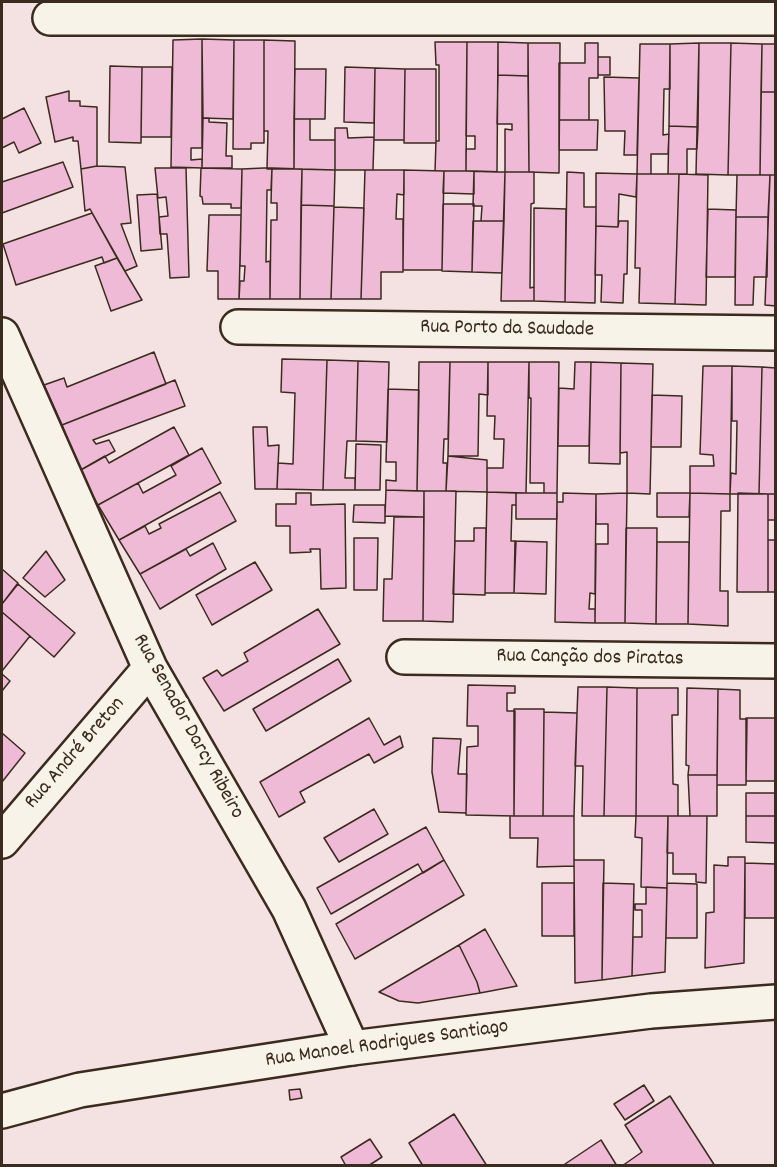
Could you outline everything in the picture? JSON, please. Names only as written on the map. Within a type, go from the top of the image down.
[{"type":"street","points":[[50,18],[776,18]]},
{"type":"street","name":"Rua Porto da Saudade","points":[[238,327],[776,333]]},
{"type":"street","name":"Rua Senador Darcy Ribeiro","points":[[2,335],[9,377],[150,668],[289,909],[352,1048]]},
{"type":"street","name":"Rua Canção dos Piratas","points":[[404,657],[776,661]]},
{"type":"street","name":"Rua André Breton","points":[[2,841],[150,668]]},
{"type":"street","name":"Rua Manoel Rodrigues Santiago","points":[[2,1111],[80,1090],[352,1048],[651,1011],[776,1002]]},
{"type":"building","points":[[202,39],[234,40],[233,119],[203,118]]},
{"type":"building","points":[[202,39],[202,148],[191,148],[191,160],[202,159],[202,168],[171,167],[173,40]]},
{"type":"building","points":[[234,40],[264,40],[264,143],[251,143],[251,149],[233,149]]},
{"type":"building","points":[[264,40],[295,41],[294,169],[267,169],[268,131],[264,131]]},
{"type":"building","points":[[435,42],[467,42],[466,171],[435,171],[436,141],[439,141],[439,65],[436,65]]},
{"type":"building","points":[[467,42],[498,42],[497,172],[466,171],[466,149],[475,149],[475,136],[466,136]]},
{"type":"building","points":[[498,42],[528,43],[528,76],[498,75]]},
{"type":"building","points":[[528,43],[560,43],[559,173],[529,172]]},
{"type":"building","points":[[585,43],[598,43],[598,78],[589,78],[589,120],[559,120],[559,63],[585,63]]},
{"type":"building","points":[[699,43],[731,43],[728,175],[696,174]]},
{"type":"building","points":[[699,43],[698,127],[669,126],[670,44]]},
{"type":"building","points":[[731,43],[762,44],[760,175],[728,175]]},
{"type":"building","points":[[640,44],[670,44],[670,89],[664,89],[663,135],[669,134],[668,154],[651,154],[651,174],[637,174]]},
{"type":"building","points":[[762,44],[776,44],[776,92],[761,92]]},
{"type":"building","points":[[598,57],[610,57],[610,75],[598,75]]},
{"type":"building","points":[[110,66],[142,67],[141,143],[109,142]]},
{"type":"building","points":[[142,67],[172,67],[171,137],[141,137]]},
{"type":"building","points":[[345,67],[375,68],[374,123],[344,122]]},
{"type":"building","points":[[375,68],[405,69],[404,140],[374,140]]},
{"type":"building","points":[[295,69],[326,69],[325,119],[294,119]]},
{"type":"building","points":[[405,69],[436,69],[436,143],[404,143]]},
{"type":"building","points":[[498,75],[528,76],[529,172],[505,172],[505,129],[512,130],[512,124],[497,124]]},
{"type":"building","points":[[604,77],[639,78],[637,155],[624,155],[625,131],[605,131]]},
{"type":"building","points":[[69,91],[69,101],[80,101],[80,106],[97,107],[97,166],[81,169],[78,141],[73,141],[73,137],[55,142],[46,97]]},
{"type":"building","points":[[761,92],[776,92],[776,175],[760,175]]},
{"type":"building","points":[[24,108],[41,143],[19,153],[14,142],[2,148],[2,119]]},
{"type":"building","points":[[203,118],[209,118],[209,122],[227,123],[226,156],[232,156],[232,168],[202,168]]},
{"type":"building","points":[[294,119],[310,119],[310,140],[335,140],[335,170],[294,169]]},
{"type":"building","points":[[559,120],[598,120],[597,150],[559,150]]},
{"type":"building","points":[[669,126],[698,127],[697,149],[687,149],[687,174],[668,174]]},
{"type":"building","points":[[335,128],[347,128],[348,138],[374,137],[373,170],[335,170]]},
{"type":"building","points":[[63,162],[73,187],[2,213],[2,182]]},
{"type":"building","points":[[97,166],[125,167],[131,223],[121,224],[137,266],[125,271],[90,209],[85,211],[81,169]]},
{"type":"building","points":[[155,168],[186,168],[189,277],[170,278],[167,234],[160,234],[159,217],[168,216],[166,197],[158,198]]},
{"type":"building","points":[[201,168],[242,169],[241,208],[231,208],[231,204],[203,204],[200,196]]},
{"type":"building","points":[[272,168],[271,190],[267,190],[266,262],[270,261],[270,299],[239,299],[240,281],[244,281],[245,266],[240,266],[242,169]]},
{"type":"building","points":[[272,168],[302,169],[300,299],[270,299],[271,220],[277,220],[277,203],[271,203]]},
{"type":"building","points":[[302,169],[335,170],[334,206],[301,205]]},
{"type":"building","points":[[365,170],[404,170],[404,195],[397,194],[396,219],[403,219],[403,272],[381,272],[381,299],[361,299]]},
{"type":"building","points":[[404,170],[444,171],[442,270],[403,270]]},
{"type":"building","points":[[444,171],[474,171],[474,194],[443,193]]},
{"type":"building","points":[[474,171],[505,172],[504,221],[481,221],[482,206],[473,206]]},
{"type":"building","points":[[505,172],[534,172],[534,203],[531,204],[530,288],[534,287],[534,301],[501,301]]},
{"type":"building","points":[[567,172],[584,173],[584,207],[596,207],[595,303],[565,302]]},
{"type":"building","points":[[596,173],[637,174],[636,197],[619,194],[618,227],[596,226]]},
{"type":"building","points":[[637,174],[679,174],[675,304],[639,303],[640,268],[635,268]]},
{"type":"building","points":[[679,174],[708,175],[706,305],[675,304]]},
{"type":"building","points":[[737,175],[770,175],[768,217],[736,217]]},
{"type":"building","points":[[770,175],[776,175],[776,306],[765,305]]},
{"type":"building","points":[[157,194],[162,249],[141,251],[137,195]]},
{"type":"building","points":[[443,204],[474,204],[472,272],[442,271]]},
{"type":"building","points":[[301,205],[334,206],[331,299],[300,299]]},
{"type":"building","points":[[334,207],[364,208],[361,299],[331,299]]},
{"type":"building","points":[[534,208],[566,209],[565,302],[534,301]]},
{"type":"building","points":[[708,209],[736,210],[735,277],[706,277]]},
{"type":"building","points":[[92,213],[117,258],[104,263],[102,257],[16,285],[3,244]]},
{"type":"building","points":[[209,215],[241,215],[239,299],[218,299],[218,271],[207,271]]},
{"type":"building","points":[[736,217],[768,217],[767,277],[754,277],[753,305],[735,305]]},
{"type":"building","points":[[473,221],[504,221],[502,273],[472,272]]},
{"type":"building","points":[[619,221],[628,221],[627,274],[624,274],[623,303],[601,302],[602,275],[595,275],[596,226],[618,227]]},
{"type":"building","points":[[117,258],[142,300],[111,311],[95,266]]},
{"type":"building","points":[[154,352],[166,384],[62,425],[44,385],[64,378],[67,387]]},
{"type":"building","points":[[282,359],[327,360],[323,490],[277,489],[278,463],[293,464],[295,393],[281,392]]},
{"type":"building","points":[[327,360],[358,361],[356,441],[347,441],[345,478],[355,478],[355,490],[323,490]]},
{"type":"building","points":[[358,361],[389,362],[387,442],[356,441]]},
{"type":"building","points":[[419,362],[450,362],[448,439],[444,439],[443,463],[447,463],[446,491],[417,491]]},
{"type":"building","points":[[450,362],[488,362],[488,395],[479,394],[478,456],[448,456]]},
{"type":"building","points":[[488,362],[529,362],[526,493],[487,492],[487,468],[503,468],[504,439],[494,439],[495,416],[487,416]]},
{"type":"building","points":[[529,362],[559,362],[557,493],[544,493],[544,483],[530,483]]},
{"type":"building","points":[[575,362],[591,362],[589,446],[558,446],[559,388],[574,389]]},
{"type":"building","points":[[591,362],[621,363],[620,464],[589,463]]},
{"type":"building","points":[[621,363],[653,364],[650,494],[627,493],[627,452],[620,453]]},
{"type":"building","points":[[703,366],[732,366],[730,494],[690,493],[690,466],[714,466],[713,455],[700,454]]},
{"type":"building","points":[[732,366],[762,367],[759,494],[730,494],[731,473],[736,474],[737,421],[732,421]]},
{"type":"building","points":[[762,367],[776,368],[776,494],[759,494]]},
{"type":"building","points":[[175,380],[185,406],[93,440],[96,444],[109,440],[115,451],[79,471],[62,425]]},
{"type":"building","points":[[388,389],[419,390],[417,491],[386,490],[386,480],[396,481],[396,462],[386,462]]},
{"type":"building","points":[[652,395],[682,396],[681,447],[651,447]]},
{"type":"building","points":[[174,427],[189,455],[98,505],[79,471],[105,456],[109,463]]},
{"type":"building","points":[[253,427],[267,427],[268,446],[279,445],[277,489],[255,489]]},
{"type":"building","points":[[356,444],[381,445],[380,490],[355,490]]},
{"type":"building","points":[[202,448],[221,483],[119,540],[98,505],[138,483],[143,493],[176,475],[171,466]]},
{"type":"building","points":[[448,456],[487,460],[487,492],[446,491]]},
{"type":"building","points":[[386,490],[424,491],[424,517],[385,516]]},
{"type":"building","points":[[424,491],[456,491],[453,622],[423,621]]},
{"type":"building","points":[[220,492],[236,521],[140,574],[119,540],[145,526],[149,534],[161,528],[159,524]]},
{"type":"building","points":[[487,492],[516,493],[516,505],[512,505],[511,541],[516,541],[514,593],[485,593]]},
{"type":"building","points":[[296,493],[311,493],[311,505],[345,504],[346,588],[321,589],[320,549],[290,553],[290,526],[276,526],[276,504],[296,504]]},
{"type":"building","points":[[516,493],[557,493],[557,519],[516,519]]},
{"type":"building","points":[[563,493],[596,494],[595,594],[590,593],[589,609],[595,609],[595,623],[555,622],[557,502],[563,502]]},
{"type":"building","points":[[627,493],[625,623],[595,623],[596,544],[608,544],[608,524],[596,524],[596,494]]},
{"type":"building","points":[[657,493],[690,493],[689,517],[657,517]]},
{"type":"building","points":[[690,493],[730,494],[730,511],[721,511],[720,591],[728,591],[728,626],[688,624]]},
{"type":"building","points":[[738,493],[768,494],[768,592],[737,592]]},
{"type":"building","points":[[768,494],[776,494],[776,520],[768,520]]},
{"type":"building","points":[[354,505],[385,505],[385,523],[353,522]]},
{"type":"building","points":[[394,517],[424,517],[423,621],[383,621],[384,579],[392,579]]},
{"type":"building","points":[[474,528],[486,528],[485,595],[453,594],[455,541],[474,541]]},
{"type":"building","points":[[626,528],[657,528],[656,624],[625,623]]},
{"type":"building","points":[[354,538],[378,538],[377,590],[354,590]]},
{"type":"building","points":[[768,540],[776,540],[776,592],[768,592]]},
{"type":"building","points":[[515,541],[547,542],[546,594],[514,593]]},
{"type":"building","points":[[657,542],[689,542],[688,624],[656,624]]},
{"type":"building","points":[[213,543],[226,569],[160,609],[140,574],[186,549],[190,556]]},
{"type":"building","points":[[46,551],[65,580],[45,597],[23,578]]},
{"type":"building","points":[[255,562],[272,590],[212,625],[196,595]]},
{"type":"building","points":[[2,569],[18,583],[2,604]]},
{"type":"building","points":[[18,584],[75,633],[54,657],[2,612],[2,604]]},
{"type":"building","points":[[318,609],[340,644],[224,711],[203,678],[217,670],[222,676],[248,661],[244,653]]},
{"type":"building","points":[[2,612],[30,636],[2,671]]},
{"type":"building","points":[[338,659],[351,681],[266,731],[253,709]]},
{"type":"building","points":[[2,674],[10,681],[2,691]]},
{"type":"building","points":[[468,685],[515,686],[515,693],[507,693],[507,711],[515,711],[514,816],[466,815],[467,747],[478,746],[478,726],[467,726]]},
{"type":"building","points":[[578,687],[607,687],[604,816],[582,816],[583,766],[575,766]]},
{"type":"building","points":[[607,687],[637,688],[636,816],[604,816]]},
{"type":"building","points":[[637,688],[678,688],[678,715],[672,715],[673,784],[678,785],[678,816],[636,816]]},
{"type":"building","points":[[687,688],[718,689],[717,775],[688,775],[689,766],[686,765]]},
{"type":"building","points":[[718,689],[740,690],[740,719],[747,719],[746,785],[717,785]]},
{"type":"building","points":[[514,709],[544,709],[543,816],[514,816]]},
{"type":"building","points":[[544,712],[577,713],[574,816],[543,816]]},
{"type":"building","points":[[369,718],[384,745],[400,736],[403,747],[374,763],[369,754],[300,792],[305,802],[279,817],[260,782]]},
{"type":"building","points":[[746,718],[776,718],[776,781],[746,781]]},
{"type":"building","points":[[2,733],[25,753],[2,782]]},
{"type":"building","points":[[433,738],[461,739],[458,774],[467,774],[466,813],[439,812],[432,772]]},
{"type":"building","points":[[688,775],[717,775],[717,816],[690,816]]},
{"type":"building","points":[[746,793],[776,793],[776,816],[746,816]]},
{"type":"building","points":[[374,809],[388,834],[339,862],[324,838]]},
{"type":"building","points":[[510,816],[574,816],[574,866],[537,867],[538,838],[510,838]]},
{"type":"building","points":[[636,816],[668,816],[667,888],[641,887],[642,838],[635,837]]},
{"type":"building","points":[[668,816],[707,816],[706,883],[696,882],[696,874],[673,874],[673,853],[667,853]]},
{"type":"building","points":[[746,816],[776,816],[776,843],[746,842]]},
{"type":"building","points":[[426,827],[444,860],[423,873],[418,864],[331,914],[317,888]]},
{"type":"building","points":[[728,857],[745,857],[744,963],[705,968],[706,913],[714,912],[714,865],[728,866]]},
{"type":"building","points":[[444,860],[464,895],[355,959],[336,924]]},
{"type":"building","points":[[574,860],[604,860],[602,980],[575,983]]},
{"type":"building","points":[[745,863],[776,864],[776,918],[745,918]]},
{"type":"building","points":[[542,883],[574,883],[574,936],[542,936]]},
{"type":"building","points":[[603,883],[634,884],[632,976],[602,980]]},
{"type":"building","points":[[667,883],[697,884],[697,938],[666,938]]},
{"type":"building","points":[[646,887],[667,888],[665,972],[632,976],[633,937],[642,937],[642,910],[635,910],[635,904],[646,904]]},
{"type":"building","points":[[485,929],[517,986],[480,993],[459,945]]},
{"type":"building","points":[[459,945],[480,993],[418,1003],[399,1001],[379,992]]},
{"type":"building","points":[[644,1085],[654,1101],[625,1120],[614,1104]]},
{"type":"building","points":[[300,1089],[302,1098],[290,1100],[289,1090]]},
{"type":"building","points":[[670,1096],[715,1166],[622,1166],[642,1152],[625,1125]]},
{"type":"building","points":[[454,1114],[487,1166],[423,1166],[409,1143]]},
{"type":"building","points":[[370,1139],[382,1157],[368,1166],[346,1166],[341,1157]]},
{"type":"building","points":[[601,1140],[617,1166],[562,1166]]}]
